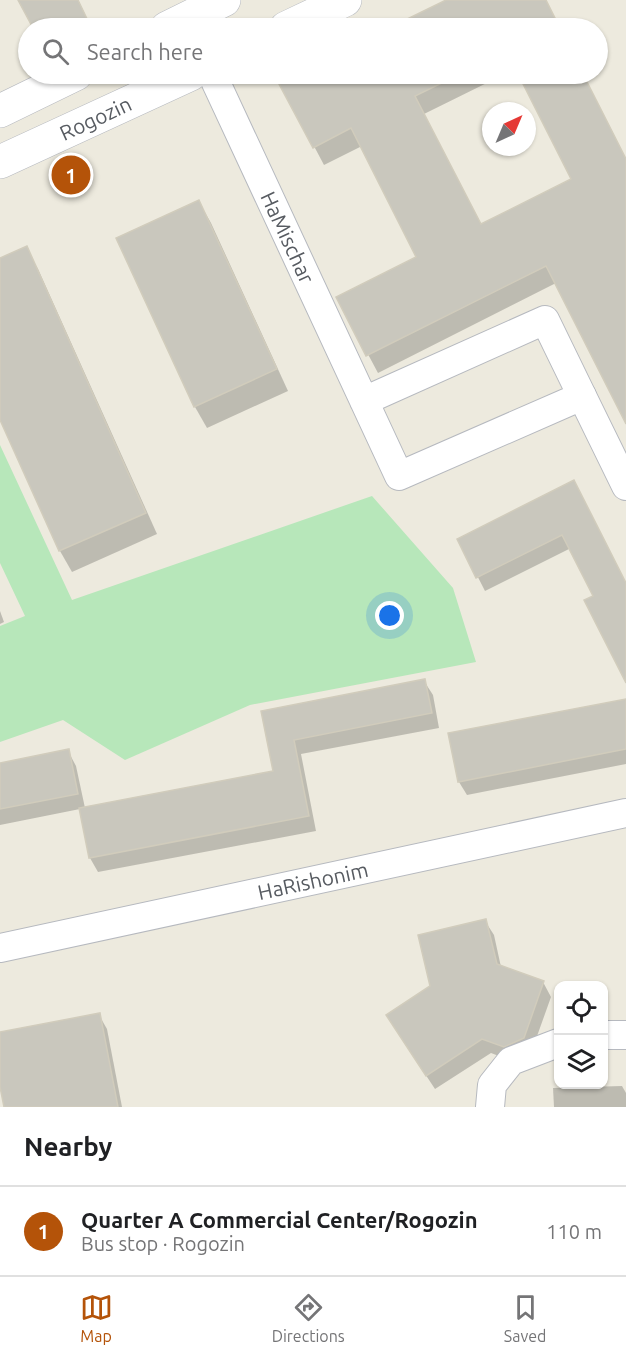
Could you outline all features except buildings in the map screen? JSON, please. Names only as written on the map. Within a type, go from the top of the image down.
[{"type":"street","points":[[187,18],[224,0]]},
{"type":"street","points":[[307,18],[345,0]]},
{"type":"street","points":[[0,111],[55,84]]},
{"type":"street","name":"Rogozin","points":[[0,162],[168,84]]},
{"type":"street","name":"HaMischar","points":[[217,84],[399,476],[582,396]]},
{"type":"street","points":[[364,401],[545,320],[626,486]]},
{"type":"street","name":"HaRishonim","points":[[0,948],[626,813]]},
{"type":"street","points":[[608,1035],[626,1035]]},
{"type":"street","points":[[490,1107],[492,1085],[511,1061],[554,1045]]},
{"type":"green space","points":[[0,445],[72,600],[372,496],[453,588],[476,662],[250,705],[125,760],[63,720],[0,742],[0,626],[25,616],[0,563]]},
{"type":"place","name":"Quarter A Commercial Center/Rogozin","points":[[71,175]]}]
